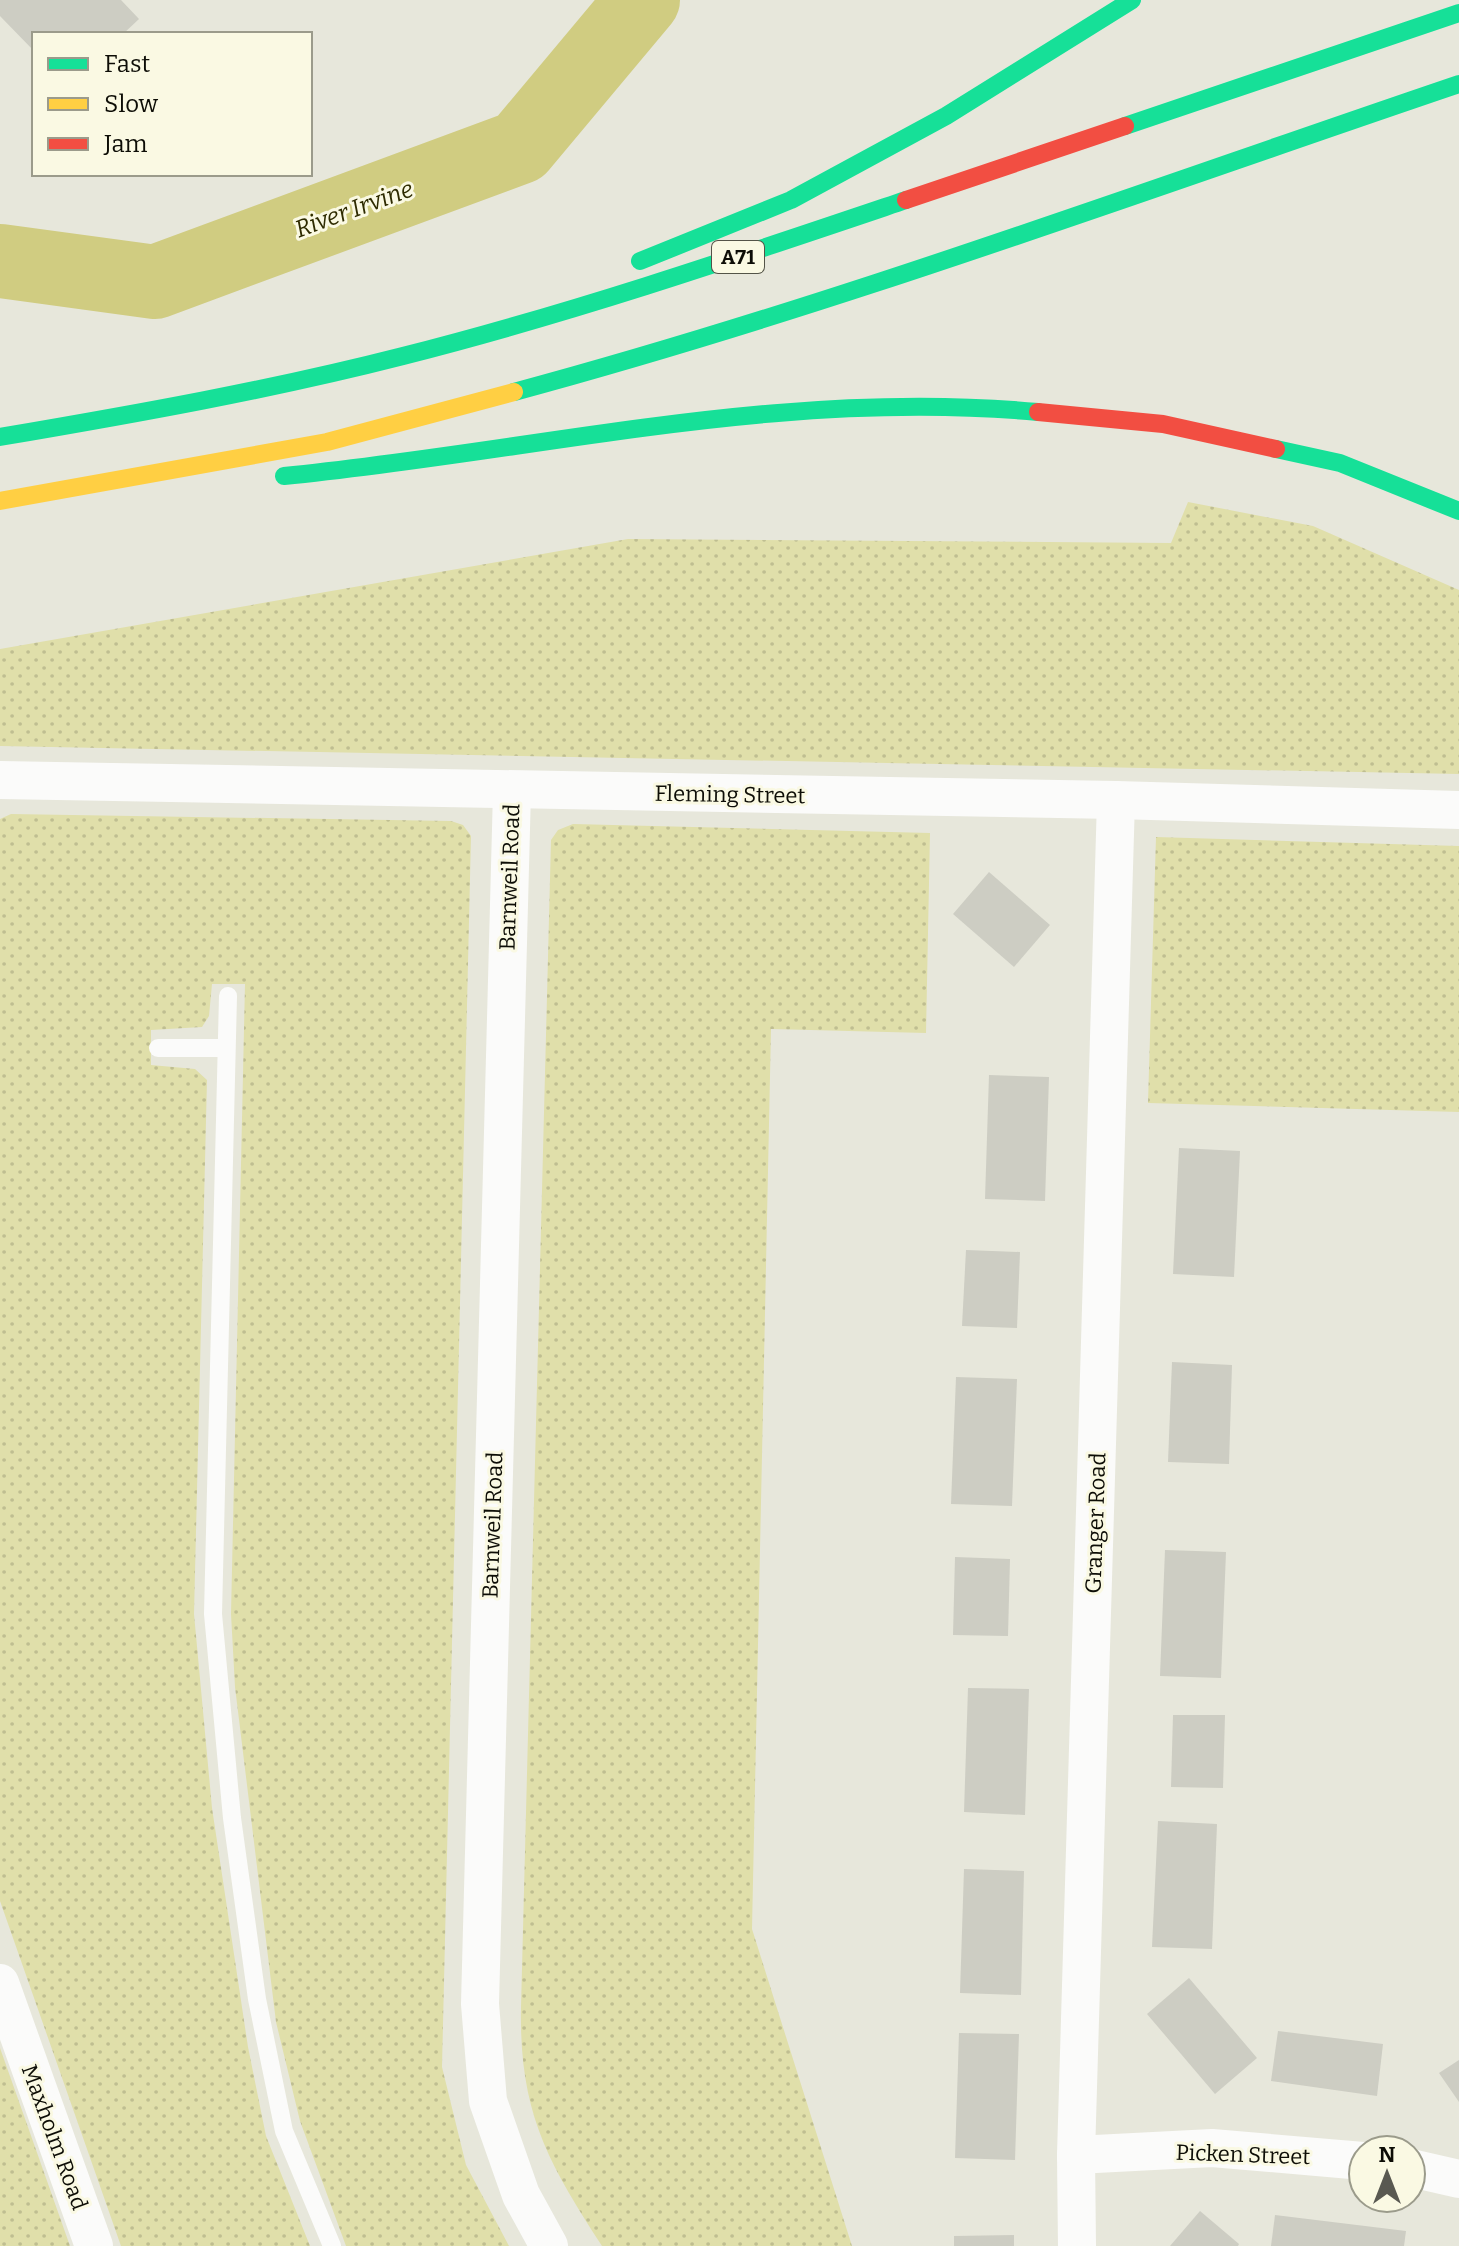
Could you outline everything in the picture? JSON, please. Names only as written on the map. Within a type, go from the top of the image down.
[{"type":"main road","points":[[619,270],[791,200],[946,116],[1132,0]]},
{"type":"main road","name":"A71","points":[[0,437],[168,409],[404,356],[698,270],[1459,13]]},
{"type":"main road","points":[[0,502],[327,442],[602,368],[862,286],[1459,84]]},
{"type":"main road","points":[[404,356],[576,287]]},
{"type":"main road","points":[[264,477],[404,464],[550,438],[714,416],[832,409],[984,407],[1178,427],[1340,463],[1459,511]]},
{"type":"main road","points":[[0,502],[202,484]]},
{"type":"street","name":"Fleming Street","points":[[0,780],[1116,800],[1459,810]]},
{"type":"street","name":"Barnweil Road","points":[[512,791],[480,2004],[488,2101],[521,2195],[548,2246]]},
{"type":"street","name":"Granger Road","points":[[1077,2246],[1076,2155],[1116,800]]},
{"type":"street","name":"Maxholm Road","points":[[0,1983],[94,2246]]},
{"type":"street","name":"Picken Street","points":[[1076,2155],[1212,2148],[1347,2160]]},
{"type":"street","points":[[1427,2172],[1459,2179]]},
{"type":"lane","points":[[228,996],[213,1614],[232,1818],[257,1999],[284,2131],[332,2246]]},
{"type":"lane","points":[[158,1048],[226,1048]]},
{"type":"green space","points":[[1188,502],[1313,526],[1459,590],[1459,774],[0,746],[0,649],[628,539],[1171,543]]},
{"type":"green space","points":[[11,814],[451,821],[463,825],[471,836],[442,2067],[466,2165],[509,2246],[346,2246],[300,2121],[276,2022],[235,1687],[231,1614],[245,984],[212,984],[209,1016],[202,1027],[151,1030],[151,1065],[195,1069],[207,1080],[194,1614],[212,1808],[248,2047],[266,2136],[310,2246],[121,2246],[0,1901],[0,819]]},
{"type":"green space","points":[[573,824],[930,833],[926,1033],[771,1029],[752,1929],[852,2246],[602,2246],[566,2187],[540,2134],[525,2076],[521,2007],[551,840],[558,830]]},
{"type":"green space","points":[[1156,837],[1459,846],[1459,1112],[1148,1103]]},
{"type":"green space","points":[[0,2048],[70,2246],[0,2246]]},
{"type":"building","points":[[0,0],[121,0],[139,19],[125,32],[32,32],[32,49],[0,16]]},
{"type":"building","points":[[989,872],[1050,925],[1014,967],[953,914]]},
{"type":"building","points":[[989,1075],[1049,1077],[1045,1201],[985,1199]]},
{"type":"building","points":[[1179,1148],[1240,1151],[1234,1277],[1173,1274]]},
{"type":"building","points":[[966,1250],[1020,1252],[1017,1328],[962,1326]]},
{"type":"building","points":[[1172,1362],[1232,1365],[1229,1464],[1168,1462]]},
{"type":"building","points":[[956,1377],[1017,1379],[1012,1506],[951,1504]]},
{"type":"building","points":[[1165,1550],[1226,1552],[1221,1678],[1160,1676]]},
{"type":"building","points":[[955,1557],[1010,1559],[1008,1636],[953,1635]]},
{"type":"building","points":[[968,1688],[1029,1689],[1025,1815],[964,1812]]},
{"type":"building","points":[[1173,1715],[1225,1715],[1223,1788],[1171,1787]]},
{"type":"building","points":[[1158,1821],[1217,1824],[1212,1949],[1152,1947]]},
{"type":"building","points":[[964,1869],[1024,1871],[1021,1995],[960,1993]]},
{"type":"building","points":[[1189,1978],[1257,2058],[1215,2094],[1147,2014]]},
{"type":"building","points":[[1278,2031],[1383,2044],[1377,2096],[1271,2081]]},
{"type":"building","points":[[959,2033],[1019,2034],[1015,2160],[955,2158]]},
{"type":"building","points":[[1459,2060],[1459,2102],[1439,2073]]},
{"type":"building","points":[[1200,2211],[1239,2244],[1238,2246],[1170,2246]]},
{"type":"building","points":[[1275,2215],[1406,2231],[1404,2246],[1271,2246]]},
{"type":"building","points":[[1014,2235],[1014,2246],[954,2246],[954,2236]]},
{"type":"waterway","name":"River Irvine","points":[[0,261],[155,282],[520,147],[643,0]]},
{"type":"traffic: fast","points":[[640,261],[791,200],[946,116],[1132,0]]},
{"type":"traffic: fast","points":[[1125,126],[1459,13]]},
{"type":"traffic: fast","points":[[514,392],[871,285],[1459,84]]},
{"type":"traffic: fast","points":[[0,437],[253,391],[403,356],[593,303],[906,200]]},
{"type":"traffic: fast","points":[[284,476],[753,415],[847,408],[942,407],[1038,412]]},
{"type":"traffic: fast","points":[[1276,449],[1340,463],[1459,511]]},
{"type":"traffic: slow","points":[[0,501],[327,442],[514,392]]},
{"type":"traffic: jam","points":[[906,200],[1125,126]]},
{"type":"traffic: jam","points":[[1038,412],[1163,424],[1276,449]]}]
